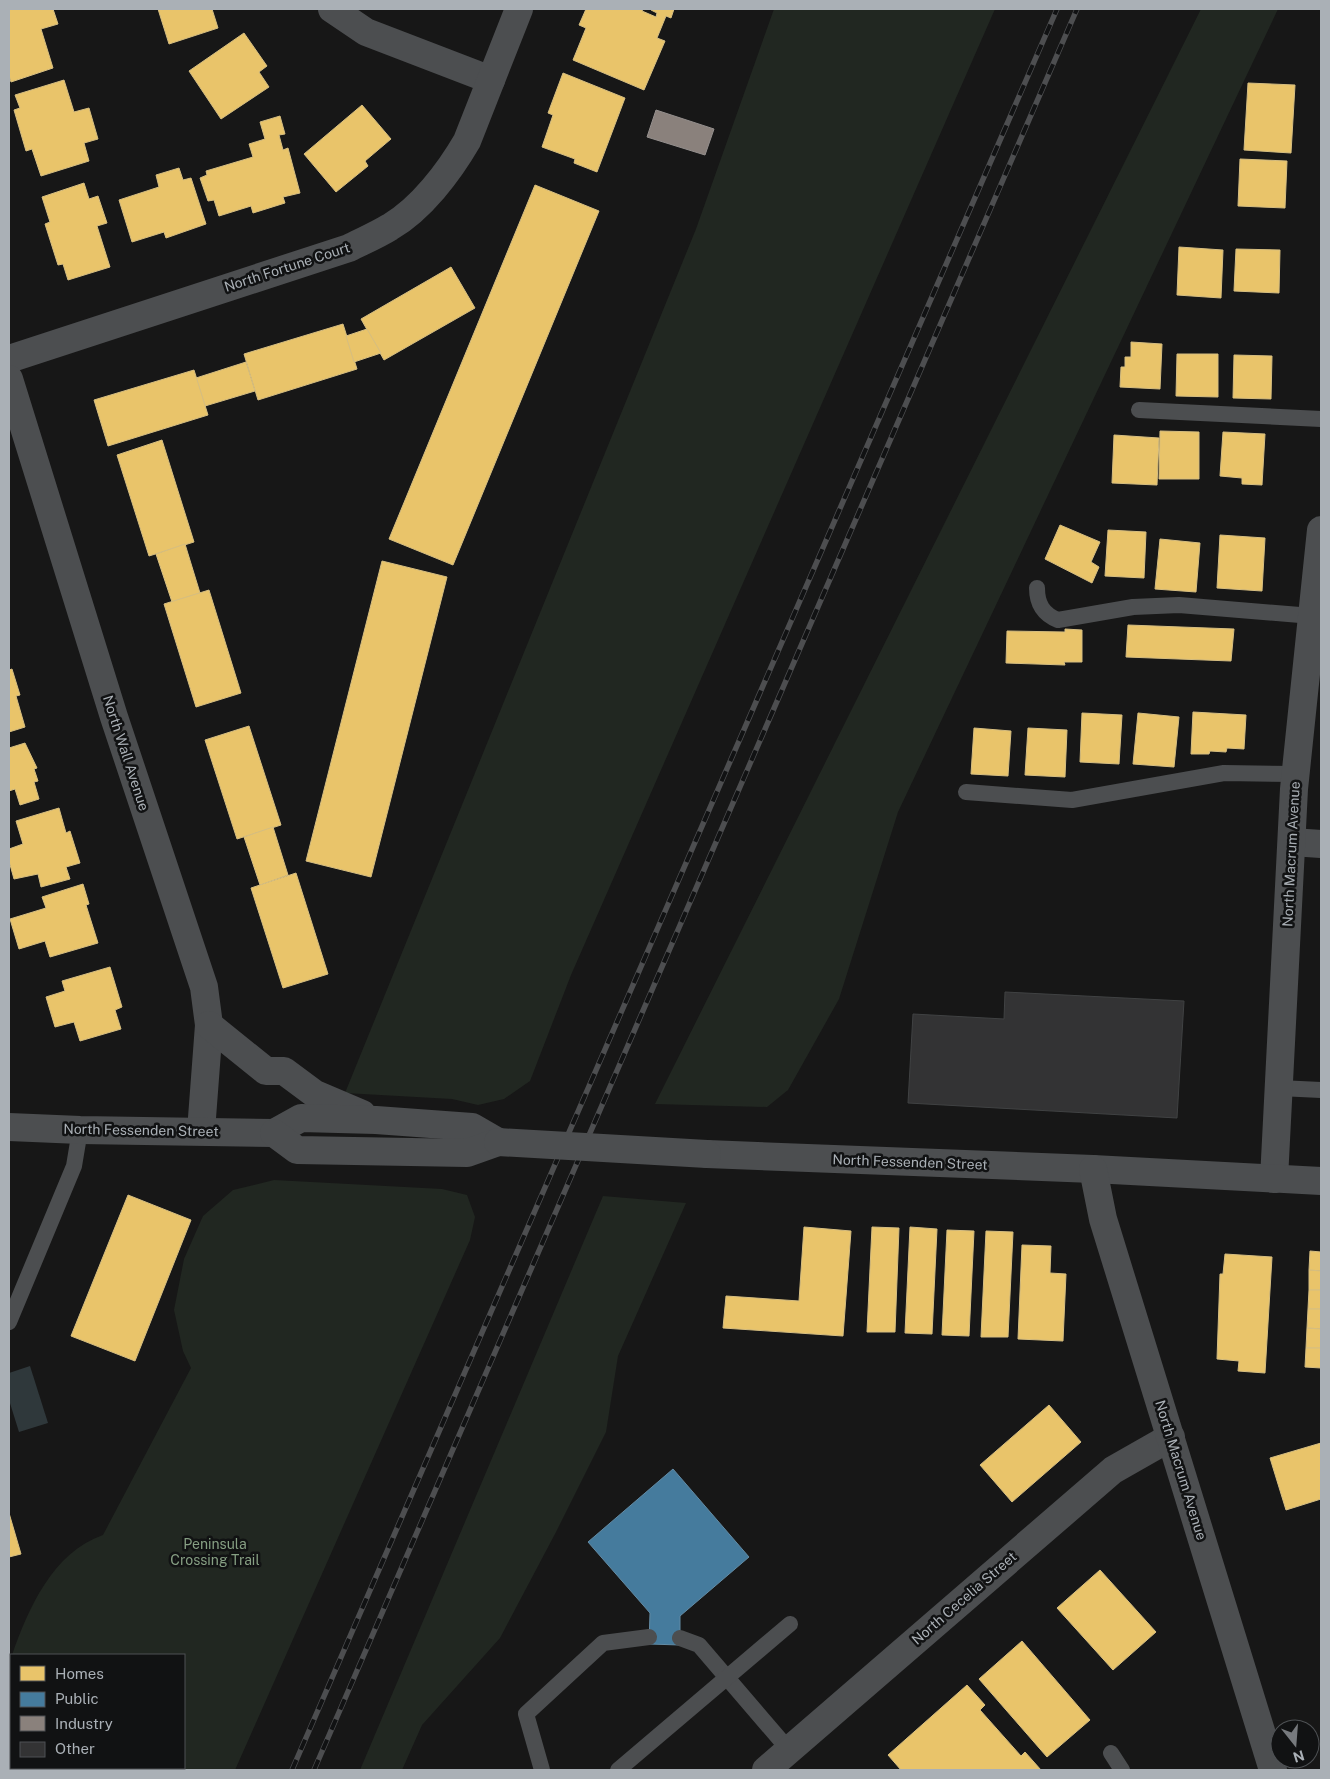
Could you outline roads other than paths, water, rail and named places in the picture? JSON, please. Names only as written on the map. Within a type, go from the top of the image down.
[{"type":"street","points":[[332,9],[366,32],[491,80]]},
{"type":"street","name":"North Fortune Court","points":[[9,359],[349,248],[392,226],[427,196],[455,162],[467,142],[519,9]]},
{"type":"street","name":"North Wall Avenue","points":[[9,379],[114,717],[204,987],[208,1025],[201,1131]]},
{"type":"street","name":"North Macrum Avenue","points":[[1274,1179],[1296,774],[1321,530]]},
{"type":"street","points":[[1292,842],[1321,844]]},
{"type":"street","points":[[208,1025],[266,1071],[284,1071],[315,1094],[376,1120]]},
{"type":"street","name":"North Fessenden Street","points":[[274,1134],[301,1118],[376,1120],[472,1127],[498,1142]]},
{"type":"street","name":"North Fessenden Street","points":[[9,1126],[80,1130],[274,1134],[297,1150],[467,1153],[498,1142],[707,1154],[1093,1169],[1321,1181]]},
{"type":"street","name":"North Macrum Avenue","points":[[1093,1169],[1103,1220],[1273,1770]]},
{"type":"street","name":"North Cecelia Street","points":[[766,1770],[1112,1470],[1171,1437]]},
{"type":"lane","points":[[1139,410],[1321,419]]},
{"type":"lane","points":[[1037,588],[1039,604],[1045,613],[1058,620],[1133,608],[1179,605],[1312,616]]},
{"type":"lane","points":[[966,792],[1072,800],[1224,773],[1296,774]]},
{"type":"lane","points":[[1279,1088],[1321,1090]]},
{"type":"lane","points":[[9,1322],[74,1166],[80,1130]]},
{"type":"lane","points":[[618,1770],[790,1624]]},
{"type":"lane","points":[[542,1770],[526,1714],[603,1644],[649,1637]]},
{"type":"lane","points":[[680,1638],[699,1645],[790,1750]]},
{"type":"lane","points":[[1111,1753],[1122,1770]]},
{"type":"railway","points":[[292,1770],[1057,9]]},
{"type":"railway","points":[[314,1770],[1077,9]]},
{"type":"park label","name":"Peninsula Crossing Trail","points":[[215,1552]]}]
